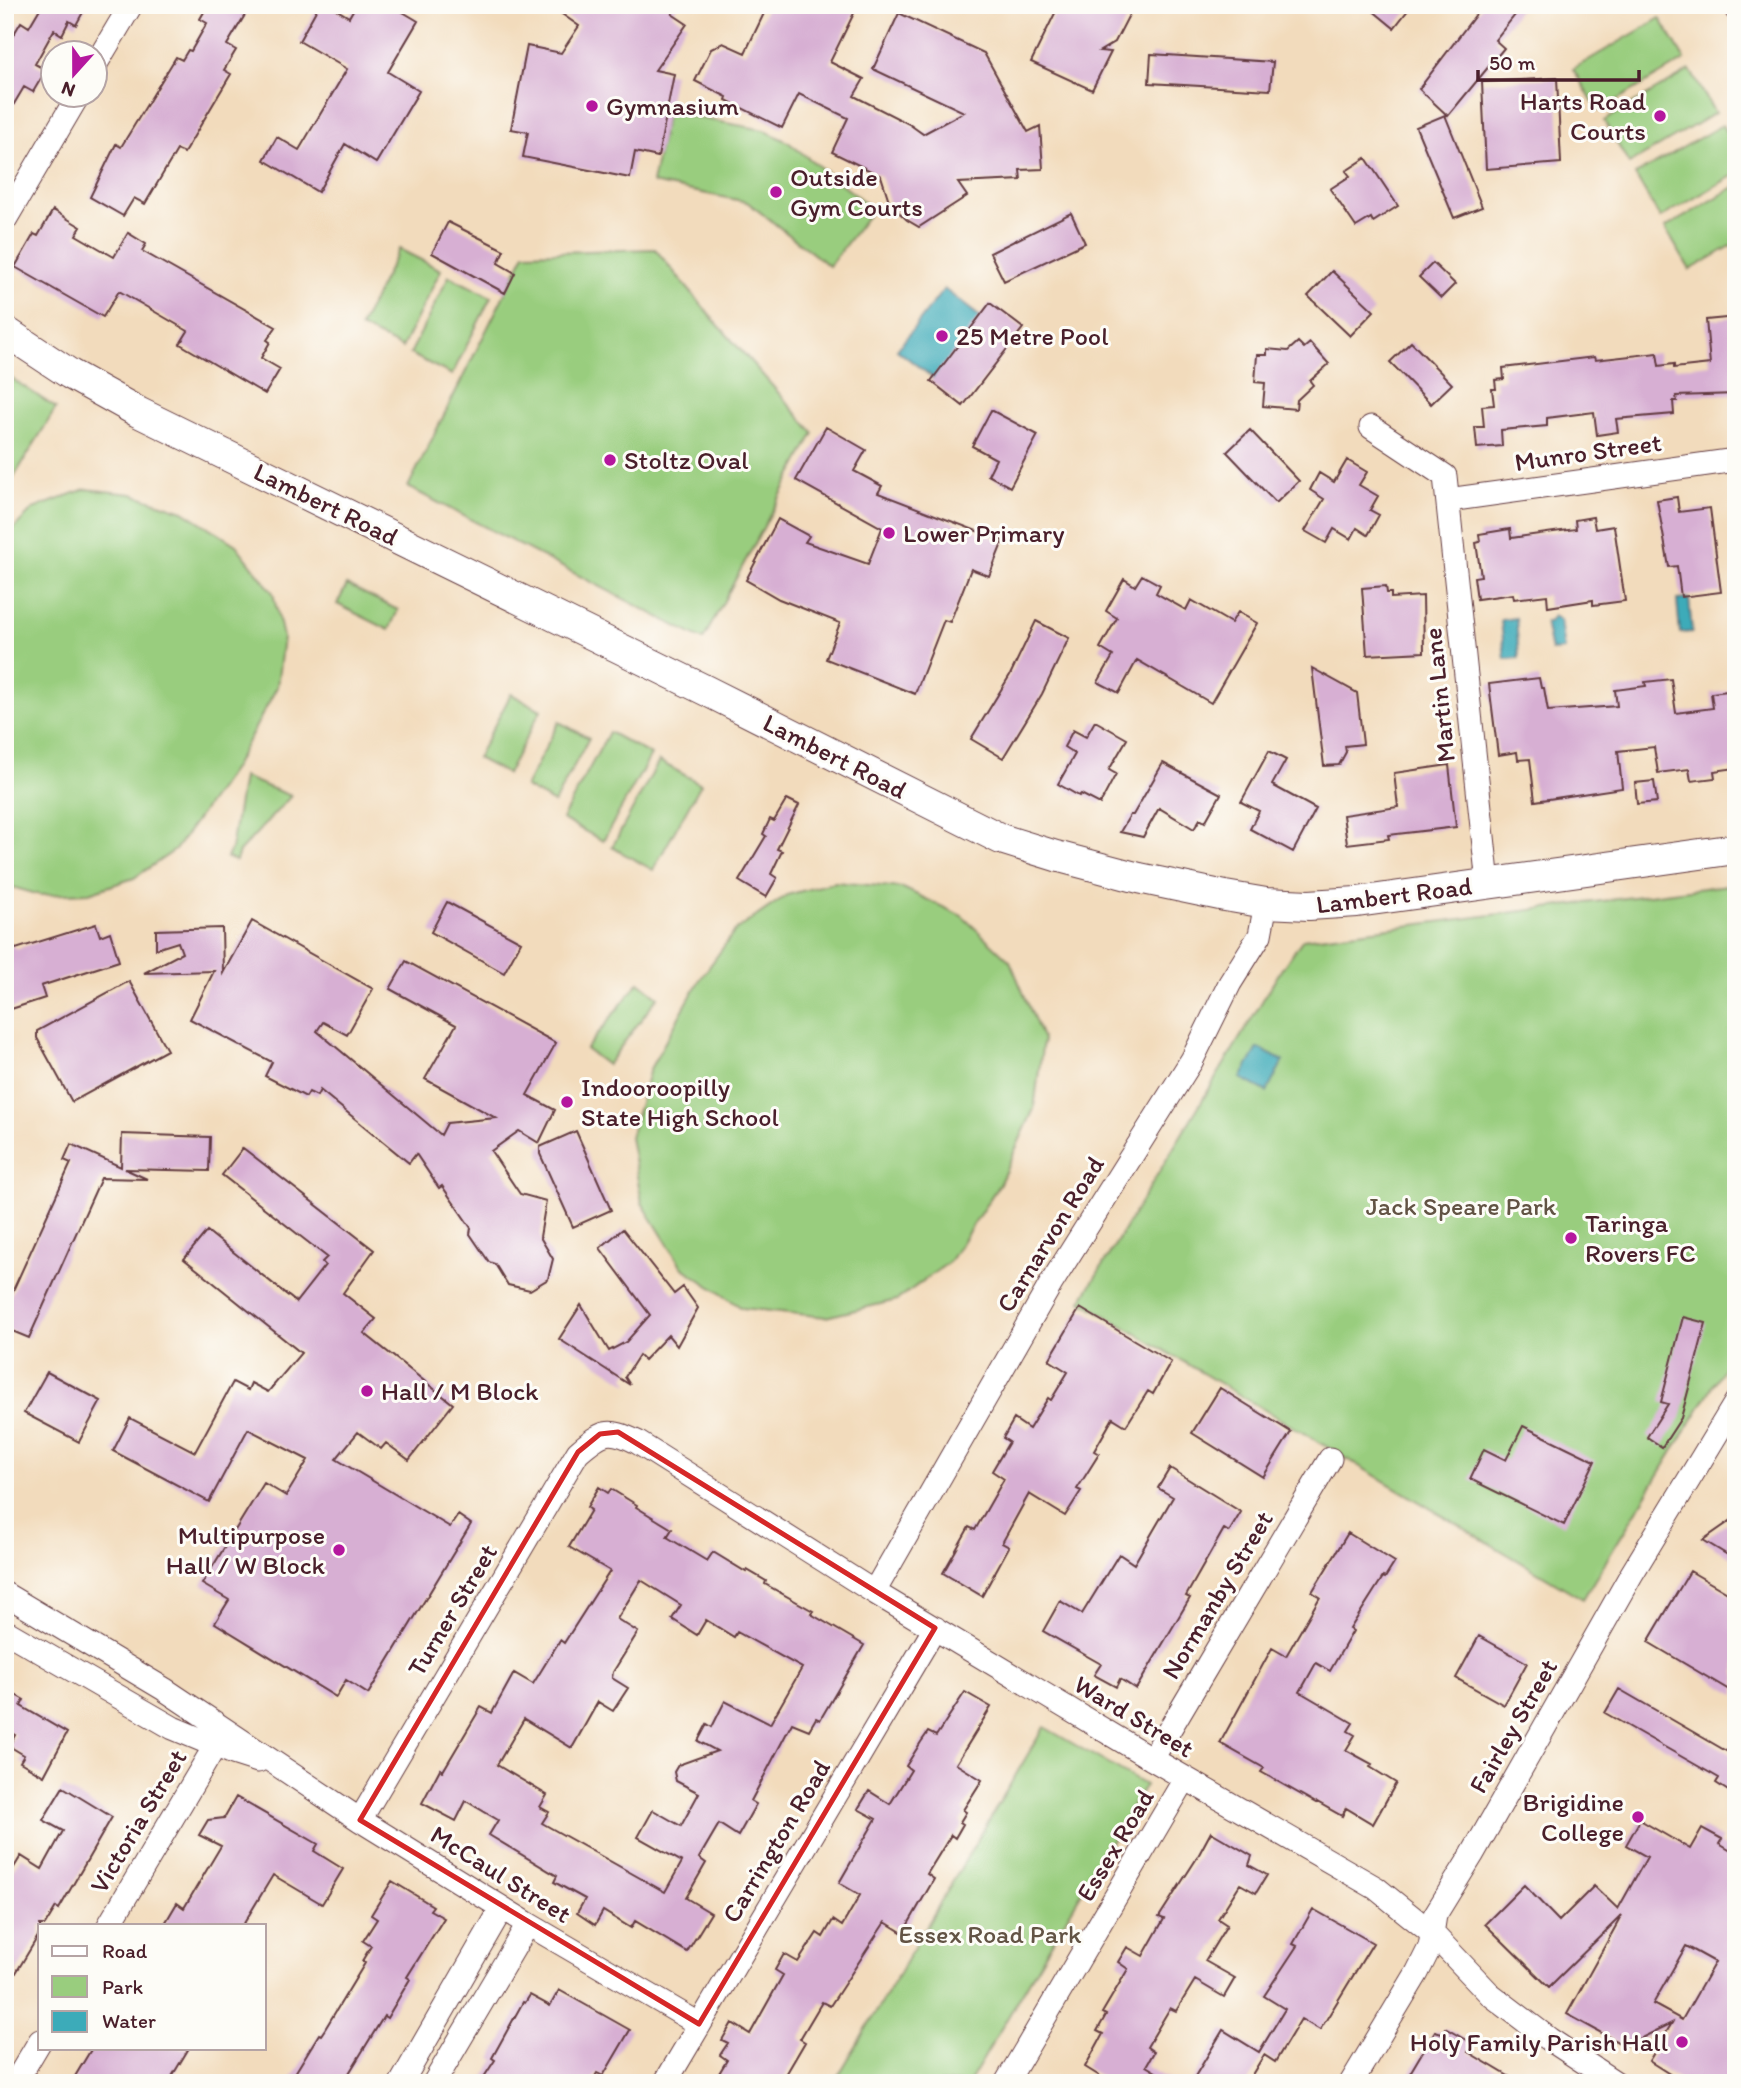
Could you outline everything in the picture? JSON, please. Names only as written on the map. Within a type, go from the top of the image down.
[{"type":"main road","name":"Lambert Road","points":[[5,331],[138,412],[707,691],[1001,839],[1056,856],[1139,878],[1266,903],[1309,905],[1357,902],[1736,849]]},
{"type":"street","points":[[108,44],[131,5]]},
{"type":"street","points":[[5,220],[71,108]]},
{"type":"street","name":"Martin Lane","points":[[1371,427],[1445,476],[1488,884]]},
{"type":"street","name":"Munro Street","points":[[1448,500],[1736,460]]},
{"type":"street","name":"Carnarvon Road","points":[[874,1592],[1052,1282],[1192,1060],[1230,983],[1260,935],[1266,903]]},
{"type":"street","name":"Fairley Street","points":[[1351,2083],[1417,1973],[1430,1947],[1436,1915],[1638,1564],[1733,1414]]},
{"type":"street","name":"Ward Street","points":[[600,1434],[618,1432],[637,1442],[874,1592],[1185,1779],[1376,1888],[1433,1934],[1490,1994],[1549,2039],[1616,2083]]},
{"type":"street","name":"Turner Street","points":[[360,1820],[578,1452],[600,1434]]},
{"type":"street","name":"Normanby Street","points":[[1152,1759],[1330,1460]]},
{"type":"street","name":"McCaul Street","points":[[5,1594],[164,1689],[360,1820],[502,1908],[699,2024]]},
{"type":"street","name":"Carrington Road","points":[[665,2083],[934,1628]]},
{"type":"street","name":"McCaul Street","points":[[5,1631],[173,1728],[215,1746],[278,1766]]},
{"type":"street","name":"Victoria Street","points":[[110,1924],[215,1746]]},
{"type":"street","name":"Essex Road","points":[[1006,2083],[1185,1779]]},
{"type":"street","points":[[401,2083],[502,1908]]},
{"type":"street","points":[[434,2083],[528,1924]]},
{"type":"street","points":[[15,2083],[38,2044]]},
{"type":"highlighted area","points":[[618,1432],[637,1442],[935,1628],[699,2024],[360,1820],[578,1452],[600,1434]]},
{"type":"green space","name":"Harts Road Courts","points":[[1660,18],[1685,60],[1598,111],[1573,69]]},
{"type":"green space","name":"Harts Road Courts","points":[[1690,70],[1715,113],[1629,164],[1604,121]]},
{"type":"green space","name":"Outside Gym Courts","points":[[667,112],[764,130],[788,142],[873,209],[829,266],[747,202],[652,183]]},
{"type":"green space","name":"Harts Road Courts","points":[[1722,125],[1736,149],[1736,174],[1660,218],[1635,175]]},
{"type":"green space","points":[[1736,186],[1736,243],[1690,270],[1665,228]]},
{"type":"green space","points":[[399,249],[441,270],[402,348],[360,327]]},
{"type":"green space","name":"Stoltz Oval","points":[[655,249],[814,433],[703,640],[408,487],[525,253]]},
{"type":"green space","points":[[449,276],[491,297],[452,375],[410,354]]},
{"type":"green space","points":[[5,374],[56,408],[5,492]]},
{"type":"green space","points":[[85,489],[132,494],[183,511],[236,545],[273,593],[283,637],[277,687],[233,769],[175,850],[134,878],[89,893],[40,895],[5,885],[5,537],[33,509]]},
{"type":"green space","points":[[347,585],[398,610],[389,630],[337,604]]},
{"type":"green space","points":[[511,694],[541,710],[507,774],[477,758]]},
{"type":"green space","points":[[559,722],[589,738],[554,803],[525,787]]},
{"type":"green space","points":[[609,732],[651,755],[603,841],[562,819]]},
{"type":"green space","points":[[659,761],[701,784],[653,870],[612,847]]},
{"type":"green space","points":[[243,777],[291,796],[239,852],[236,861],[227,858],[231,849]]},
{"type":"green space","points":[[835,882],[903,888],[962,916],[1010,961],[1043,1040],[1034,1109],[1000,1183],[949,1262],[897,1300],[826,1317],[742,1308],[682,1267],[642,1203],[630,1137],[650,1069],[699,981],[735,931],[787,895]]},
{"type":"green space","name":"Jack Speare Park","points":[[1736,884],[1736,1348],[1583,1599],[1081,1301],[1281,970],[1303,939]]},
{"type":"green space","points":[[639,982],[658,997],[607,1065],[586,1049]]},
{"type":"green space","name":"Essex Road Park","points":[[1044,1727],[1145,1785],[969,2083],[834,2083]]},
{"type":"water","name":"25 Metre Pool","points":[[944,289],[988,323],[940,383],[897,350]]},
{"type":"water","points":[[1689,599],[1692,632],[1680,633],[1677,600]]},
{"type":"water","points":[[1553,616],[1560,620],[1564,650],[1551,651],[1545,622],[1549,622]]},
{"type":"water","points":[[1516,618],[1519,658],[1505,659],[1501,620]]},
{"type":"water","points":[[1258,1048],[1283,1061],[1267,1092],[1241,1078]]},
{"type":"building","points":[[42,5],[87,5],[76,25],[69,21],[62,35],[54,30],[50,38],[38,38],[38,59],[35,64],[38,66],[38,84],[33,92],[24,87],[5,119],[5,49],[21,22],[29,27]]},
{"type":"building","points":[[208,5],[251,5],[227,45],[236,50],[224,70],[231,74],[184,153],[177,150],[145,204],[134,198],[123,216],[90,197],[116,144],[121,147],[176,57],[182,60],[188,50],[191,51],[207,23],[200,19]]},
{"type":"building","points":[[319,5],[329,5],[349,17],[356,5],[391,5],[418,21],[388,72],[419,91],[376,163],[345,144],[318,192],[264,160],[277,137],[299,150],[347,69],[299,41]]},
{"type":"building","name":"Gymnasium","points":[[549,5],[678,5],[672,14],[687,24],[655,70],[674,74],[658,157],[635,152],[630,178],[523,157],[528,132],[511,129],[527,46],[561,53],[579,26]]},
{"type":"building","points":[[768,5],[858,5],[830,62],[864,79],[854,96],[923,134],[964,112],[873,69],[899,13],[984,53],[1028,132],[1040,126],[1043,169],[1020,170],[1021,180],[958,183],[967,196],[919,227],[907,220],[890,204],[881,176],[832,152],[848,118],[799,94],[782,128],[695,81],[711,49],[723,43],[745,53]]},
{"type":"building","points":[[1059,5],[1113,5],[1130,13],[1115,42],[1100,51],[1111,52],[1092,90],[1031,62]]},
{"type":"building","points":[[1366,5],[1412,5],[1394,28]]},
{"type":"building","points":[[1483,5],[1523,5],[1495,40],[1504,48],[1448,116],[1419,89]]},
{"type":"building","points":[[1151,54],[1273,62],[1270,90],[1149,83]]},
{"type":"building","points":[[1557,78],[1561,163],[1486,169],[1482,82]]},
{"type":"building","points":[[1445,115],[1482,207],[1454,218],[1416,127]]},
{"type":"building","points":[[1366,158],[1398,206],[1373,222],[1371,218],[1356,227],[1330,189],[1350,176],[1346,171]]},
{"type":"building","points":[[53,210],[81,227],[76,235],[114,257],[128,233],[146,244],[142,251],[276,327],[267,340],[270,342],[261,358],[280,369],[265,394],[180,344],[188,331],[119,291],[103,317],[15,267],[34,234],[38,236]]},
{"type":"building","points":[[1071,213],[1085,243],[1004,281],[990,253]]},
{"type":"building","points":[[448,222],[504,250],[498,263],[515,273],[505,293],[432,253]]},
{"type":"building","points":[[1433,263],[1455,284],[1441,298],[1419,277]]},
{"type":"building","points":[[1332,271],[1374,311],[1350,336],[1308,296]]},
{"type":"building","points":[[990,303],[1023,328],[963,406],[931,381]]},
{"type":"building","points":[[1736,317],[1736,394],[1676,396],[1677,401],[1673,401],[1674,414],[1616,419],[1618,432],[1597,435],[1594,412],[1547,418],[1547,426],[1501,430],[1502,446],[1477,448],[1475,427],[1484,427],[1482,406],[1494,405],[1492,389],[1496,389],[1495,380],[1504,379],[1503,368],[1594,357],[1595,360],[1657,353],[1659,366],[1674,364],[1674,368],[1710,364],[1706,320]]},
{"type":"building","points":[[1298,342],[1304,348],[1310,343],[1329,364],[1310,381],[1313,385],[1297,400],[1296,409],[1263,406],[1265,383],[1255,382],[1257,355],[1267,355],[1267,349],[1288,351]]},
{"type":"building","points":[[1411,342],[1452,384],[1431,404],[1390,362]]},
{"type":"building","points":[[991,410],[1038,435],[1010,487],[988,475],[996,459],[972,446]]},
{"type":"building","points":[[826,427],[866,450],[854,471],[882,486],[878,493],[1003,541],[989,576],[971,569],[950,622],[944,620],[915,694],[826,659],[840,623],[779,599],[746,580],[778,519],[809,536],[805,542],[868,564],[882,528],[796,480]]},
{"type":"building","points":[[1250,430],[1299,481],[1276,503],[1227,452]]},
{"type":"building","points":[[1347,460],[1367,472],[1359,485],[1378,496],[1370,510],[1379,515],[1368,535],[1357,528],[1351,539],[1334,529],[1326,543],[1305,531],[1324,499],[1310,490],[1319,473],[1334,482]]},
{"type":"building","points":[[1677,497],[1679,512],[1710,508],[1721,592],[1681,597],[1677,566],[1669,567],[1657,500]]},
{"type":"building","points":[[1593,517],[1595,529],[1614,526],[1625,601],[1593,605],[1593,600],[1548,607],[1547,595],[1514,599],[1513,594],[1477,599],[1474,577],[1481,576],[1476,543],[1480,542],[1479,534],[1510,529],[1511,538],[1576,529],[1575,520]]},
{"type":"building","points":[[1142,575],[1160,585],[1156,593],[1186,610],[1191,600],[1231,623],[1238,612],[1257,623],[1211,703],[1137,660],[1119,693],[1098,682],[1113,656],[1100,648],[1117,618],[1106,611],[1124,579],[1135,586]]},
{"type":"building","points":[[1386,586],[1391,598],[1423,596],[1424,652],[1367,655],[1362,588]]},
{"type":"building","points":[[1036,621],[1069,638],[1042,694],[1003,758],[971,739],[1010,675]]},
{"type":"building","points":[[1312,668],[1357,693],[1363,744],[1345,746],[1346,752],[1339,765],[1324,766]]},
{"type":"building","points":[[1539,678],[1541,688],[1544,688],[1548,711],[1617,706],[1615,690],[1671,679],[1676,713],[1713,708],[1711,693],[1736,690],[1736,768],[1714,771],[1715,778],[1691,781],[1689,769],[1658,773],[1654,747],[1618,751],[1622,788],[1535,801],[1530,759],[1518,760],[1517,752],[1498,755],[1489,684]]},
{"type":"building","points":[[1095,721],[1127,739],[1109,770],[1116,774],[1100,804],[1058,784],[1075,754],[1064,747],[1073,730],[1086,737]]},
{"type":"building","points":[[1269,751],[1286,760],[1272,785],[1316,809],[1293,852],[1250,829],[1259,811],[1241,802]]},
{"type":"building","points":[[1163,763],[1221,794],[1205,822],[1200,819],[1194,829],[1159,808],[1143,837],[1120,832],[1130,815],[1133,815]]},
{"type":"building","points":[[1449,765],[1456,827],[1388,835],[1389,839],[1347,844],[1343,815],[1398,807],[1394,773]]},
{"type":"building","points":[[1654,781],[1657,802],[1637,804],[1635,783]]},
{"type":"building","points":[[787,799],[799,805],[777,849],[782,851],[771,874],[777,878],[766,897],[739,881],[766,836],[763,834],[770,819],[774,821]]},
{"type":"building","points":[[447,902],[521,942],[504,973],[431,932]]},
{"type":"building","points":[[252,921],[373,989],[347,1035],[323,1022],[317,1031],[441,1135],[447,1123],[496,1118],[425,1079],[456,1025],[390,989],[406,961],[556,1043],[527,1095],[555,1110],[539,1143],[519,1131],[491,1151],[520,1194],[546,1201],[540,1237],[553,1259],[548,1279],[530,1290],[508,1285],[495,1264],[489,1262],[470,1234],[471,1228],[442,1186],[439,1188],[416,1154],[409,1163],[320,1090],[317,1096],[309,1092],[306,1097],[265,1076],[272,1062],[190,1019],[214,971],[144,973],[182,953],[178,942],[156,949],[156,930],[222,928],[223,973]]},
{"type":"building","points":[[96,924],[100,936],[110,932],[119,961],[41,986],[45,998],[5,1011],[5,940],[16,949]]},
{"type":"building","points":[[129,981],[167,1050],[72,1102],[37,1038],[37,1031]]},
{"type":"building","points":[[576,1131],[611,1210],[573,1227],[540,1154],[540,1147]]},
{"type":"building","points":[[122,1134],[210,1137],[209,1171],[125,1169],[147,1179],[101,1178],[29,1338],[5,1328],[5,1308],[71,1163],[64,1160],[71,1144],[121,1167]]},
{"type":"building","points":[[243,1148],[374,1250],[343,1293],[376,1319],[364,1333],[453,1404],[409,1460],[386,1443],[381,1449],[358,1432],[336,1459],[450,1527],[458,1515],[471,1524],[368,1694],[346,1680],[336,1697],[215,1623],[229,1600],[202,1584],[264,1483],[286,1496],[308,1460],[248,1429],[209,1502],[113,1451],[130,1418],[195,1452],[233,1382],[248,1390],[251,1383],[268,1392],[301,1353],[184,1259],[207,1231],[296,1302],[325,1265],[322,1262],[327,1257],[222,1175]]},
{"type":"building","points":[[623,1229],[674,1294],[683,1287],[698,1308],[677,1346],[668,1335],[644,1360],[639,1355],[625,1377],[630,1385],[559,1339],[581,1305],[609,1351],[626,1342],[650,1315],[600,1248]]},
{"type":"building","points":[[1080,1308],[1171,1362],[1153,1394],[1148,1391],[1126,1426],[1113,1418],[1094,1451],[1099,1454],[1077,1489],[1081,1491],[1065,1516],[1029,1494],[1002,1543],[1009,1547],[982,1596],[943,1573],[969,1527],[975,1530],[1004,1479],[992,1471],[1009,1442],[1003,1438],[1014,1419],[1029,1429],[1068,1372],[1049,1360]]},
{"type":"building","points":[[1683,1317],[1706,1323],[1681,1418],[1662,1447],[1647,1437],[1668,1404],[1661,1402]]},
{"type":"building","points":[[47,1372],[101,1401],[79,1442],[24,1413]]},
{"type":"building","points":[[1220,1388],[1291,1432],[1263,1477],[1192,1433]]},
{"type":"building","points":[[1523,1426],[1595,1461],[1564,1525],[1470,1479],[1484,1449],[1506,1460]]},
{"type":"building","points":[[1170,1468],[1241,1512],[1229,1532],[1224,1529],[1186,1596],[1190,1598],[1136,1689],[1120,1679],[1116,1687],[1094,1675],[1101,1664],[1043,1631],[1060,1601],[1082,1614],[1119,1554],[1134,1564],[1173,1497],[1158,1488]]},
{"type":"building","points":[[599,1487],[608,1493],[611,1489],[672,1529],[667,1537],[707,1561],[713,1552],[746,1572],[747,1570],[766,1581],[765,1584],[813,1611],[811,1614],[864,1645],[820,1720],[816,1718],[809,1730],[792,1723],[751,1801],[756,1804],[738,1836],[719,1824],[699,1858],[706,1863],[686,1898],[711,1913],[687,1952],[635,1921],[631,1928],[603,1911],[595,1925],[577,1913],[585,1899],[554,1882],[557,1876],[489,1835],[498,1820],[466,1801],[456,1821],[422,1803],[440,1769],[443,1771],[481,1707],[492,1713],[514,1673],[533,1684],[560,1640],[564,1643],[610,1571],[569,1547],[591,1510],[587,1507]],"holes":[[[641,1580],[681,1605],[672,1619],[697,1635],[706,1620],[734,1637],[737,1632],[802,1668],[770,1724],[725,1701],[712,1727],[707,1724],[698,1741],[717,1751],[678,1765],[674,1772],[676,1781],[699,1793],[681,1826],[653,1810],[638,1837],[682,1862],[665,1892],[542,1823],[549,1812],[540,1807],[547,1795],[497,1765],[524,1719],[572,1748],[598,1702],[613,1711],[628,1688],[612,1678],[613,1672],[638,1632],[617,1619]]]},
{"type":"building","points":[[1736,1517],[1736,1560],[1703,1540]]},
{"type":"building","points":[[1348,1533],[1395,1562],[1350,1629],[1353,1631],[1330,1671],[1316,1663],[1300,1692],[1353,1723],[1348,1731],[1355,1735],[1346,1750],[1372,1764],[1370,1767],[1396,1783],[1373,1824],[1346,1808],[1342,1816],[1316,1803],[1261,1772],[1264,1768],[1220,1743],[1272,1648],[1286,1656],[1320,1597],[1312,1592]]},
{"type":"building","points":[[1690,1571],[1736,1598],[1736,1694],[1648,1642]]},
{"type":"building","points":[[1479,1636],[1527,1663],[1504,1705],[1456,1678]]},
{"type":"building","points":[[5,1689],[24,1700],[21,1706],[67,1733],[44,1776],[20,1762],[24,1755],[9,1746],[15,1735],[7,1730],[5,1732]]},
{"type":"building","points":[[1619,1689],[1733,1755],[1736,1751],[1736,1796],[1716,1783],[1719,1778],[1605,1713]]},
{"type":"building","points":[[965,1692],[991,1707],[956,1764],[982,1780],[963,1810],[966,1812],[960,1822],[963,1824],[955,1838],[951,1835],[927,1874],[934,1879],[903,1933],[885,1922],[830,2006],[822,2002],[800,2039],[805,2042],[781,2083],[731,2083],[718,2075],[727,2060],[720,2055],[728,2043],[722,2040],[732,2023],[750,2034],[783,1975],[775,1970],[784,1954],[798,1962],[817,1933],[823,1937],[833,1920],[842,1926],[860,1895],[839,1883],[876,1819],[858,1809],[869,1791],[890,1804],[911,1770],[906,1766],[921,1742],[928,1732],[936,1736]]},
{"type":"building","points":[[63,1787],[112,1817],[59,1909],[56,1907],[46,1924],[38,1924],[38,1936],[5,1991],[5,1882],[21,1856],[42,1869],[63,1831],[43,1820]]},
{"type":"building","points":[[236,1797],[318,1844],[314,1851],[343,1869],[322,1904],[273,1875],[244,1924],[165,1924],[177,1903],[184,1908],[221,1846],[199,1835],[208,1820],[224,1818]]},
{"type":"building","points":[[1640,1820],[1690,1849],[1702,1828],[1722,1839],[1719,1844],[1736,1854],[1736,2083],[1684,2083],[1649,2061],[1672,2023],[1625,2046],[1567,2014],[1622,1915],[1549,1987],[1485,1924],[1524,1885],[1559,1921],[1594,1886],[1618,1909],[1647,1857],[1626,1845]],"holes":[[[1686,1946],[1715,1962],[1682,2020],[1653,2004]]]},
{"type":"building","points":[[1211,1832],[1252,1856],[1249,1865],[1267,1875],[1256,1893],[1240,1884],[1218,1919],[1227,1925],[1205,1961],[1235,1978],[1224,1997],[1195,1980],[1176,2011],[1170,2008],[1147,2047],[1154,2052],[1146,2066],[1174,2083],[1111,2083],[1085,2067],[1103,2034],[1097,2031],[1106,2015],[1102,2013],[1128,1969],[1118,1962],[1127,1947],[1143,1956],[1164,1919],[1159,1917]]},
{"type":"building","points":[[392,1881],[433,1906],[430,1910],[444,1918],[407,1977],[410,1979],[387,2018],[384,2016],[343,2083],[289,2083],[365,1963],[362,1961],[371,1946],[363,1941],[377,1919],[371,1915]]},
{"type":"building","points":[[1313,1909],[1373,1943],[1320,2030],[1301,2019],[1275,2062],[1264,2055],[1247,2083],[1191,2083],[1223,2030],[1259,2052],[1285,2009],[1264,1996],[1297,1946],[1293,1944]]},
{"type":"building","points":[[559,1990],[630,2030],[603,2076],[597,2073],[591,2083],[493,2083],[484,2077],[523,2002],[525,2003],[530,1995],[550,2006]]},
{"type":"building","points":[[1445,2028],[1473,2044],[1468,2052],[1520,2083],[1404,2083],[1435,2031],[1442,2033]]},
{"type":"building","points":[[91,2050],[188,2050],[168,2083],[71,2083]]},
{"type":"place","name":"Gymnasium","points":[[592,106]]},
{"type":"place","name":"Harts Road Courts","points":[[1660,116]]},
{"type":"place","name":"Outside Gym Courts","points":[[776,192]]},
{"type":"place","name":"25 Metre Pool","points":[[942,336]]},
{"type":"place","name":"Stoltz Oval","points":[[610,460]]},
{"type":"place","name":"Lower Primary","points":[[889,533]]},
{"type":"place","name":"Indooroopilly State High School","points":[[567,1102]]},
{"type":"place","name":"Taringa Rovers FC","points":[[1571,1238]]},
{"type":"place","name":"Hall / M Block","points":[[367,1391]]},
{"type":"place","name":"Multipurpose Hall / W Block","points":[[339,1550]]},
{"type":"place","name":"Brigidine College","points":[[1638,1817]]},
{"type":"place","name":"Holy Family Parish Hall","points":[[1682,2042]]}]
